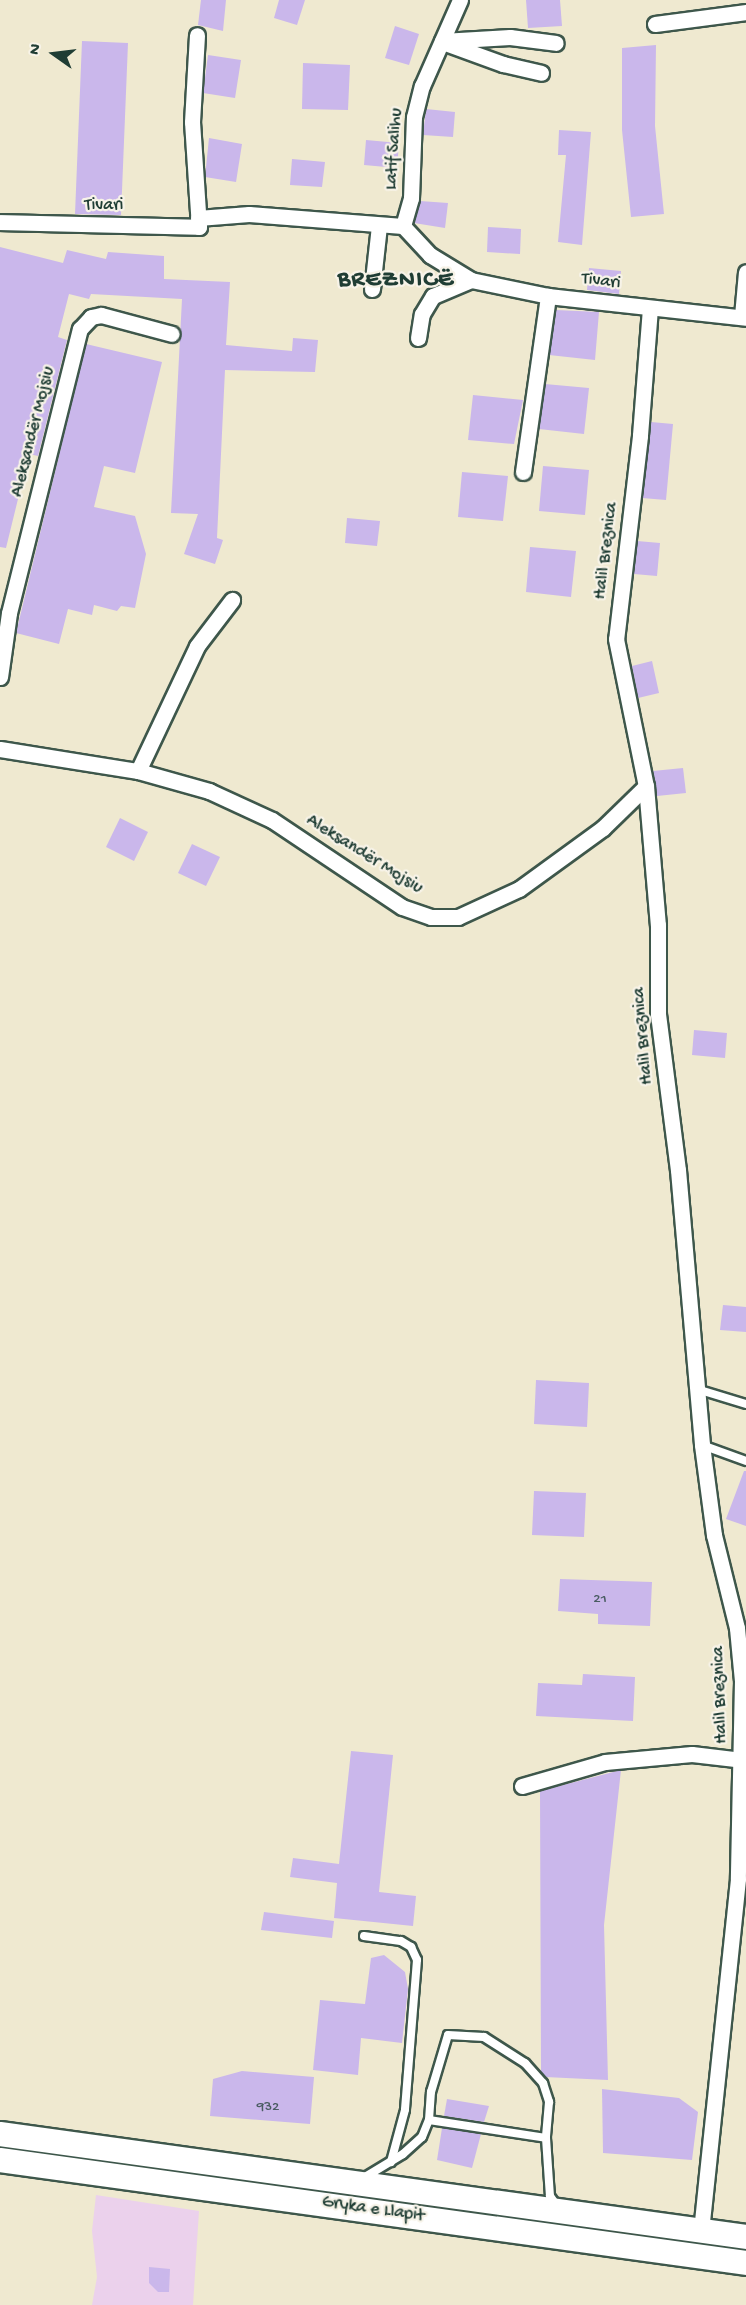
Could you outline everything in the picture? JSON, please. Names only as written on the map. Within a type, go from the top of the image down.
[{"type":"main road","name":"Gryka e Llapit","points":[[0,2134],[746,2237]]},
{"type":"main road","name":"Gryka e Llapit","points":[[0,2160],[746,2263]]},
{"type":"street","name":"Latif Salihu","points":[[403,226],[411,198],[414,117],[460,0]]},
{"type":"street","points":[[655,24],[746,12]]},
{"type":"street","points":[[197,35],[192,122],[198,218]]},
{"type":"street","points":[[442,41],[510,37],[556,43]]},
{"type":"street","points":[[442,41],[483,58],[541,73]]},
{"type":"street","name":"Tivari","points":[[0,222],[199,227],[198,218],[249,214],[379,226],[403,226],[430,255],[471,280],[548,296],[744,317]]},
{"type":"street","points":[[372,289],[379,226]]},
{"type":"street","points":[[744,317],[746,272]]},
{"type":"street","points":[[418,338],[422,314],[433,296],[471,280]]},
{"type":"street","points":[[524,472],[548,296]]},
{"type":"street","name":"Halil Breznica","points":[[650,308],[640,436],[616,639],[646,786],[658,925],[658,1014],[700,1390],[702,1445],[714,1535],[741,1627],[742,1760],[738,1879],[701,2231]]},
{"type":"street","name":"Aleksandër Mojsiu","points":[[0,677],[9,613],[80,329],[91,317],[101,315],[172,334]]},
{"type":"street","points":[[138,771],[197,646],[232,600]]},
{"type":"street","name":"Aleksandër Mojsiu","points":[[0,749],[138,771],[209,791],[272,820],[402,907],[431,917],[458,917],[519,889],[603,828],[646,786]]},
{"type":"street","name":"Halil Breznica","points":[[522,1786],[605,1762],[692,1754],[742,1760]]},
{"type":"lane","points":[[700,1390],[746,1404]]},
{"type":"lane","points":[[702,1445],[746,1461]]},
{"type":"lane","points":[[364,1936],[400,1941],[411,1947],[417,1960],[405,2110],[391,2162]]},
{"type":"lane","points":[[358,2182],[391,2162],[422,2137],[429,2120],[431,2092],[448,2035],[484,2037],[525,2063],[543,2084],[549,2102],[546,2138],[550,2196],[559,2210]]},
{"type":"lane","points":[[429,2120],[546,2138]]},
{"type":"shaded area","points":[[96,2195],[199,2211],[193,2305],[92,2305],[97,2277],[92,2231]]},
{"type":"building","points":[[201,0],[226,0],[223,31],[198,25]]},
{"type":"building","points":[[279,0],[305,0],[297,25],[274,18]]},
{"type":"building","points":[[526,0],[560,0],[562,26],[528,28]]},
{"type":"building","points":[[395,26],[419,34],[409,65],[385,58]]},
{"type":"building","points":[[82,41],[128,43],[121,215],[75,214]]},
{"type":"building","points":[[656,45],[655,126],[664,214],[631,217],[622,130],[622,48]]},
{"type":"building","points":[[208,55],[241,60],[235,98],[203,93]]},
{"type":"building","points":[[303,63],[350,65],[348,110],[302,109]]},
{"type":"building","points":[[426,109],[455,112],[453,137],[423,135]]},
{"type":"building","points":[[559,130],[591,132],[582,245],[558,242],[566,155],[558,155]]},
{"type":"building","points":[[209,138],[242,144],[236,182],[205,177]]},
{"type":"building","points":[[366,140],[399,143],[397,168],[364,165]]},
{"type":"building","points":[[292,159],[325,162],[322,187],[290,185]]},
{"type":"building","points":[[420,201],[448,203],[445,228],[414,223]]},
{"type":"building","points":[[488,227],[521,229],[520,254],[487,252]]},
{"type":"building","points":[[0,247],[63,263],[67,250],[106,259],[108,252],[164,256],[164,279],[230,282],[226,345],[292,351],[293,338],[318,340],[315,372],[225,370],[217,538],[223,540],[215,564],[184,554],[198,514],[171,513],[182,299],[91,294],[89,299],[69,294],[58,337],[67,340],[38,456],[29,454],[6,548],[0,547]]},
{"type":"building","points":[[589,268],[621,271],[619,294],[587,290]]},
{"type":"building","points":[[556,310],[599,312],[595,360],[549,355]]},
{"type":"building","points":[[86,344],[162,362],[135,473],[104,466],[94,507],[135,516],[146,554],[135,608],[121,606],[117,611],[94,605],[92,615],[68,609],[59,644],[16,633]]},
{"type":"building","points":[[545,384],[589,388],[584,434],[539,429]]},
{"type":"building","points":[[473,395],[523,400],[514,444],[468,440]]},
{"type":"building","points":[[651,422],[673,424],[666,500],[642,498]]},
{"type":"building","points":[[543,466],[589,470],[585,515],[539,511]]},
{"type":"building","points":[[462,472],[508,476],[503,521],[458,517]]},
{"type":"building","points":[[347,518],[380,521],[377,546],[345,543]]},
{"type":"building","points":[[637,541],[660,543],[657,576],[634,574]]},
{"type":"building","points":[[530,547],[576,551],[571,597],[526,592]]},
{"type":"building","points":[[652,661],[659,693],[638,698],[632,666]]},
{"type":"building","points":[[683,768],[686,793],[657,796],[653,771]]},
{"type":"building","points":[[120,818],[148,832],[134,861],[106,847]]},
{"type":"building","points":[[192,844],[220,857],[206,886],[178,873]]},
{"type":"building","points":[[694,1030],[727,1033],[725,1058],[692,1055]]},
{"type":"building","points":[[723,1305],[746,1307],[746,1332],[720,1330]]},
{"type":"building","points":[[536,1380],[589,1383],[587,1427],[534,1424]]},
{"type":"building","points":[[744,1471],[746,1471],[746,1526],[726,1519]]},
{"type":"building","points":[[534,1491],[586,1493],[584,1537],[532,1535]]},
{"type":"building","points":[[560,1579],[652,1582],[650,1626],[598,1624],[598,1614],[558,1611]]},
{"type":"building","points":[[583,1674],[635,1677],[633,1721],[536,1716],[538,1683],[582,1685]]},
{"type":"building","points":[[351,1751],[393,1755],[379,1892],[416,1896],[413,1926],[334,1918],[337,1883],[290,1877],[293,1858],[339,1864]]},
{"type":"building","points":[[621,1770],[604,1925],[608,2080],[545,2077],[541,2072],[540,1791]]},
{"type":"building","points":[[264,1912],[334,1921],[332,1938],[261,1930]]},
{"type":"building","points":[[384,1955],[405,1972],[408,1989],[402,2043],[361,2038],[358,2075],[313,2070],[320,2000],[365,2004],[371,1958]]},
{"type":"building","points":[[242,2071],[314,2077],[310,2124],[210,2116],[213,2079]]},
{"type":"building","points":[[602,2089],[679,2098],[698,2112],[692,2160],[603,2153]]},
{"type":"building","points":[[447,2099],[489,2106],[484,2122],[444,2116]]},
{"type":"building","points":[[442,2128],[481,2134],[472,2168],[437,2160]]},
{"type":"building","points":[[149,2267],[170,2269],[169,2292],[158,2292],[149,2283]]},
{"type":"district","name":"BREZNICË","points":[[396,281]]}]
